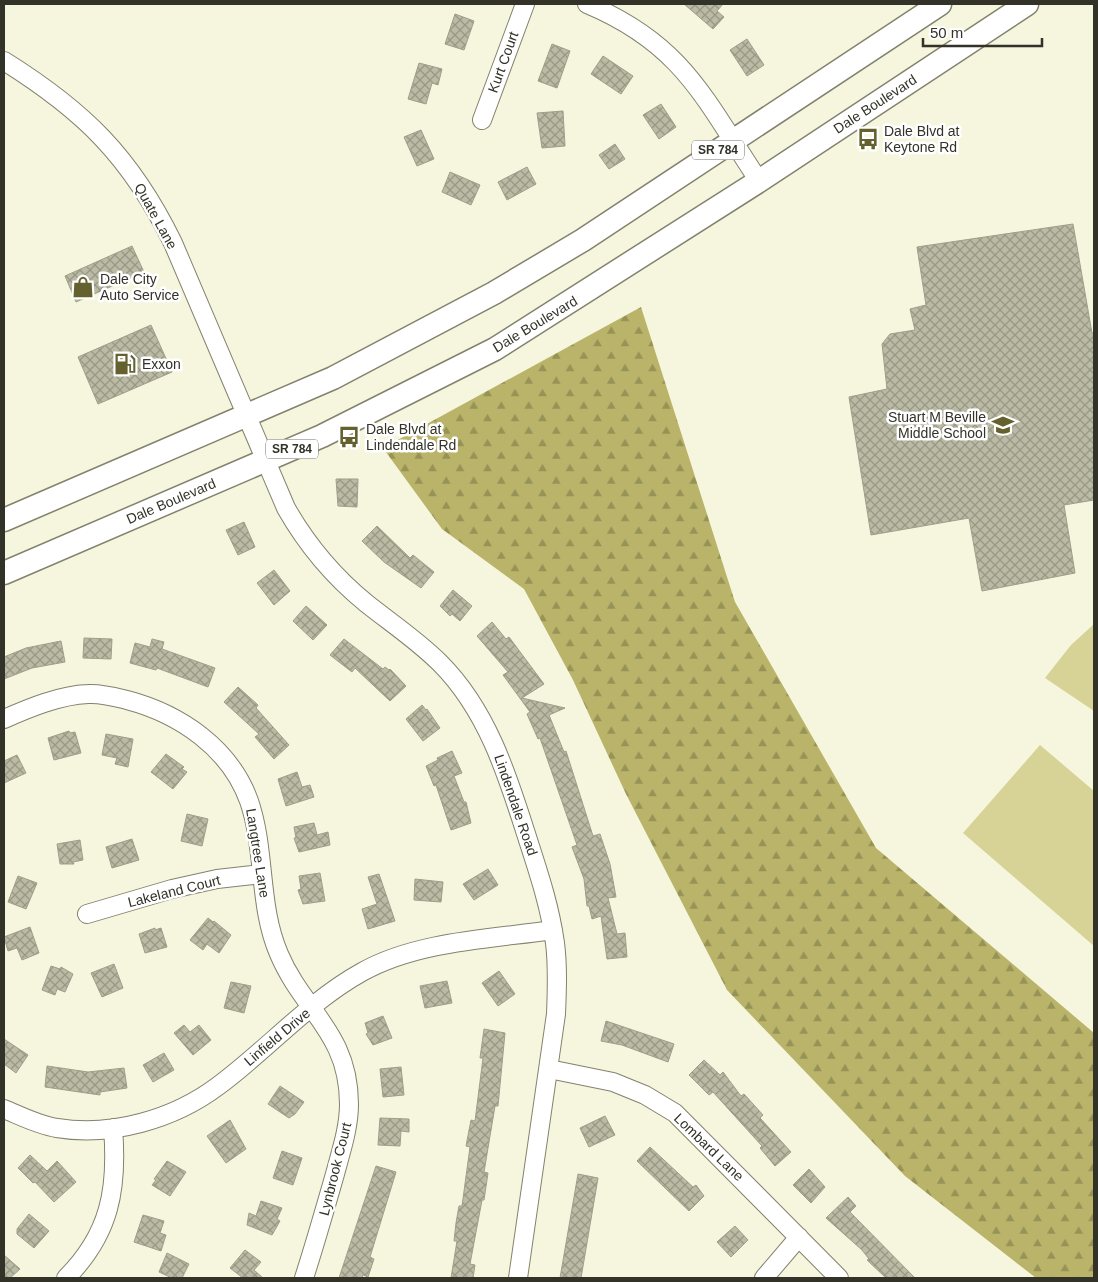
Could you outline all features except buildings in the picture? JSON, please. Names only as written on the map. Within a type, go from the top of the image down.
[{"type":"main road","name":"SR 784","points":[[4,520],[247,417],[367,361],[494,293],[584,240],[940,4]]},
{"type":"main road","name":"Dale Boulevard","points":[[4,573],[322,436],[495,349],[759,181],[1027,4]]},
{"type":"street","name":"Kurt Court","points":[[482,120],[525,4]]},
{"type":"street","points":[[587,4],[612,14],[641,32],[676,61],[696,84],[759,181]]},
{"type":"street","name":"Quate Lane","points":[[4,61],[43,86],[81,115],[135,177],[157,212],[173,243],[247,417]]},
{"type":"street","name":"Lindendale Road","points":[[247,417],[286,508],[301,534],[319,558],[354,593],[419,644],[461,686],[478,712],[507,774],[544,892],[553,930],[558,980],[556,1014],[518,1278]]},
{"type":"street","name":"Langtree Lane","points":[[4,719],[53,701],[88,694],[116,697],[142,704],[186,726],[222,755],[242,785],[255,823],[271,932],[279,955],[290,976],[312,1007]]},
{"type":"street","name":"Lakeland Court","points":[[87,914],[172,889],[216,879],[262,874]]},
{"type":"street","name":"Linfield Drive","points":[[4,1109],[32,1121],[57,1128],[86,1130],[113,1128],[166,1115],[193,1102],[217,1087],[343,983],[392,958],[422,949],[553,930]]},
{"type":"street","name":"Lynbrook Court","points":[[304,1278],[319,1232],[348,1126],[349,1103],[347,1080],[341,1057],[327,1027],[312,1007]]},
{"type":"street","name":"Lombard Lane","points":[[548,1069],[613,1082],[645,1095],[675,1113],[839,1278]]},
{"type":"street","points":[[66,1278],[88,1253],[100,1234],[109,1208],[114,1182],[116,1155],[113,1128]]},
{"type":"street","points":[[764,1278],[798,1237]]},
{"type":"green space","points":[[641,307],[735,602],[876,848],[1094,1033],[1094,1278],[1036,1278],[905,1176],[727,990],[626,794],[573,680],[524,589],[442,529],[383,448]]},
{"type":"shaded area","points":[[1094,624],[1094,711],[1045,678],[1071,645]]},
{"type":"shaded area","points":[[1040,745],[1094,791],[1094,946],[963,833]]},
{"type":"place","name":"Dale Blvd at Keytone Rd","points":[[868,139]]},
{"type":"place","name":"Dale City Auto Service","points":[[83,287]]},
{"type":"place","name":"Exxon","points":[[125,364]]},
{"type":"place","name":"Stuart M Beville Middle School","points":[[1003,425]]},
{"type":"place","name":"Dale Blvd at Lindendale Rd","points":[[349,437]]}]
